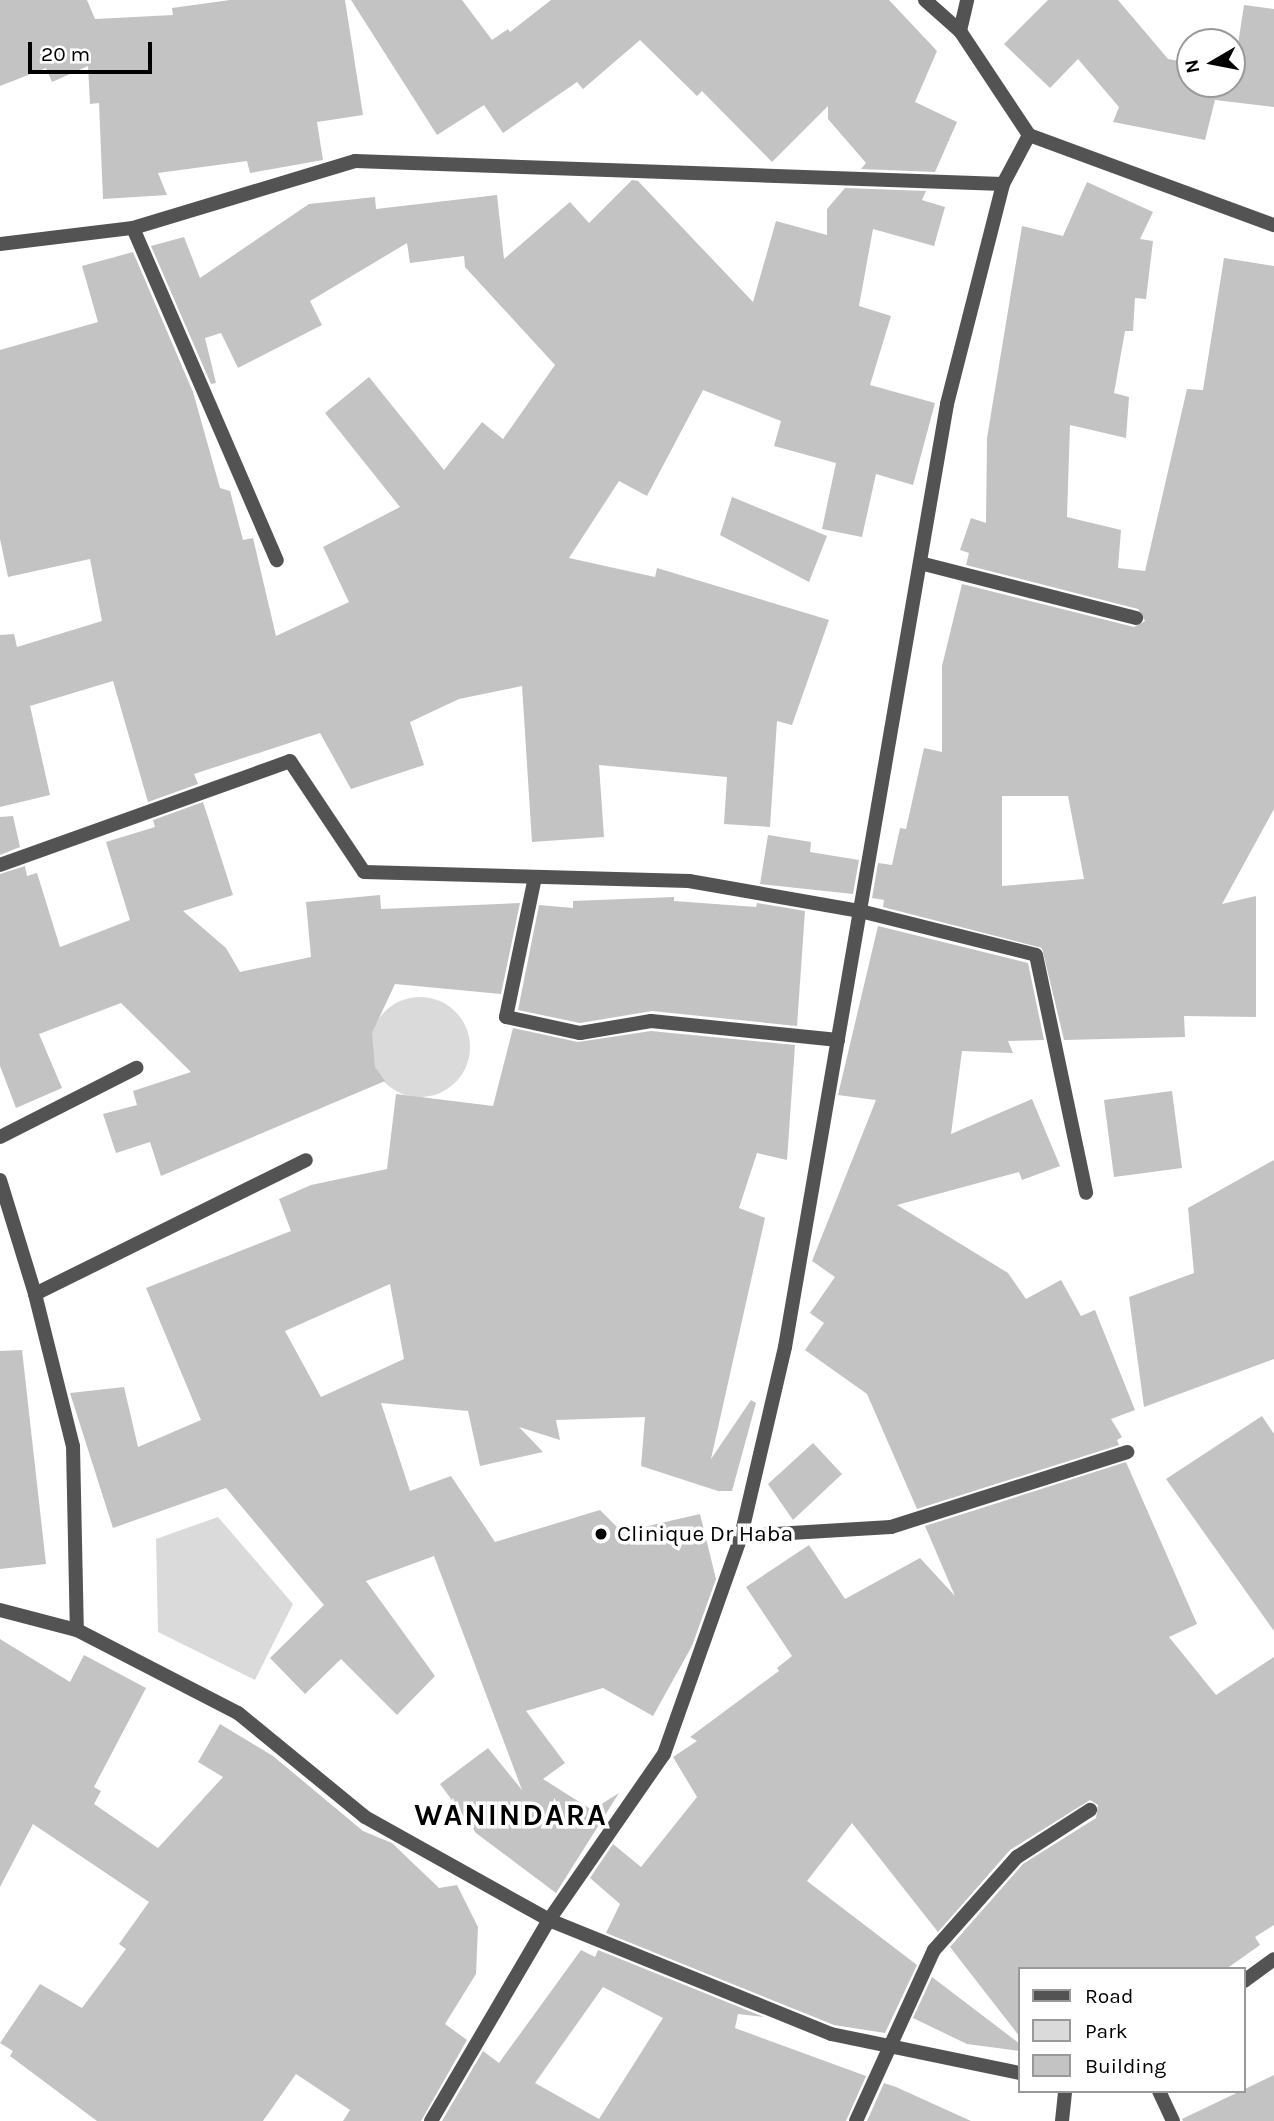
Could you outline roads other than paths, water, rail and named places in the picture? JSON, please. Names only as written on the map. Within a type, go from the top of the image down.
[{"type":"street","points":[[925,0],[960,31],[1029,135],[1274,225]]},
{"type":"street","points":[[960,31],[967,0]]},
{"type":"street","points":[[431,2121],[549,1920],[664,1754],[741,1536],[785,1347],[947,404],[1003,184],[1029,135]]},
{"type":"street","points":[[0,244],[133,228],[355,161],[1003,184]]},
{"type":"street","points":[[133,228],[277,560]]},
{"type":"street","points":[[920,563],[1136,618]]},
{"type":"street","points":[[0,865],[290,761],[364,872],[689,881],[860,911],[1036,955],[1086,1193]]},
{"type":"street","points":[[535,877],[506,1017],[580,1033],[651,1021],[838,1040]]},
{"type":"street","points":[[0,1137],[136,1069]]},
{"type":"street","points":[[35,1294],[306,1160]]},
{"type":"street","points":[[0,1180],[35,1294],[73,1446],[77,1630]]},
{"type":"street","points":[[741,1536],[891,1527],[1127,1452]]},
{"type":"street","points":[[0,1609],[77,1630],[238,1713],[365,1816],[549,1920],[831,2034],[1018,2073]]},
{"type":"street","points":[[856,2121],[934,1951],[1017,1857],[1090,1810]]},
{"type":"street","points":[[1246,1980],[1274,1959]]},
{"type":"street","points":[[1062,2121],[1065,2093]]},
{"type":"street","points":[[1159,2093],[1173,2121]]},
{"type":"place","name":"Clinique Dr Haba","points":[[601,1534]]},
{"type":"district","name":"WANINDARA","points":[[511,1815]]}]
